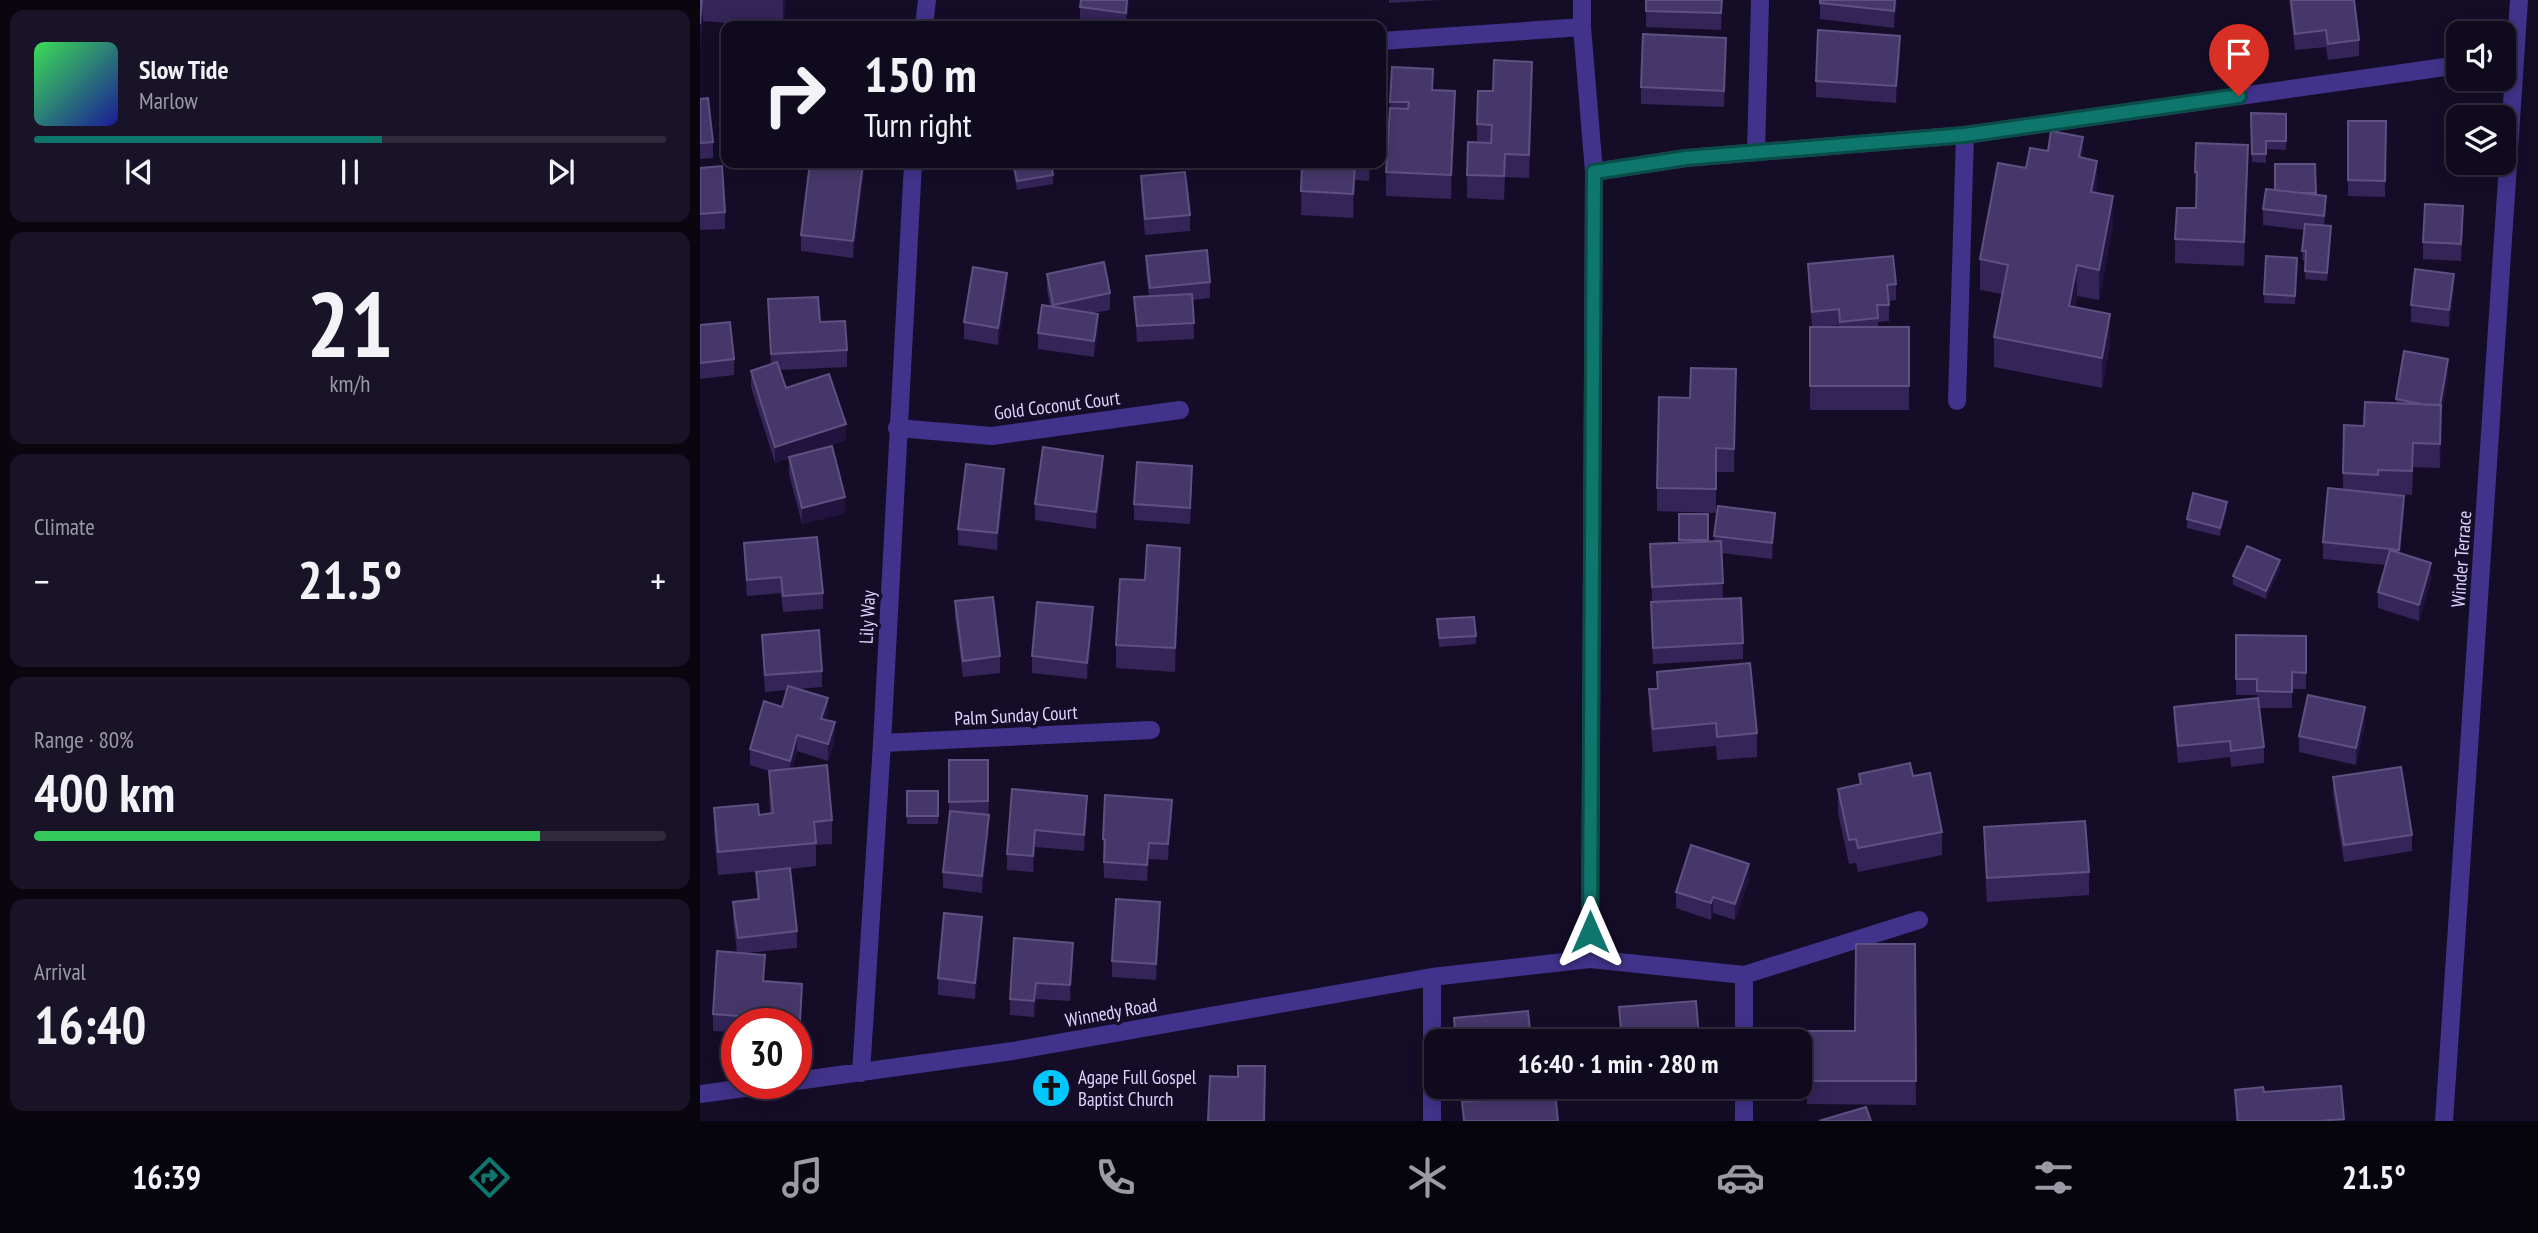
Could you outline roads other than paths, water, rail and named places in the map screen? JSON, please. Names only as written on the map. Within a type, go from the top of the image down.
[{"type":"street","points":[[925,21],[927,0]]},
{"type":"street","points":[[1582,0],[1594,172],[1590,960]]},
{"type":"street","points":[[1756,152],[1760,0]]},
{"type":"street","name":"Winder Terrace","points":[[2516,21],[2519,0]]},
{"type":"street","points":[[1386,41],[1582,27]]},
{"type":"street","points":[[1594,172],[1686,158],[1965,135],[2446,67]]},
{"type":"street","name":"Winder Terrace","points":[[2444,1121],[2508,91]]},
{"type":"street","points":[[1956,401],[1965,135]]},
{"type":"street","name":"Lily Way","points":[[861,1073],[882,743],[912,168]]},
{"type":"street","name":"Gold Coconut Court","points":[[897,428],[992,436],[1180,410]]},
{"type":"street","name":"Palm Sunday Court","points":[[882,743],[1151,730]]},
{"type":"street","points":[[1744,1029],[1744,975],[1919,920]]},
{"type":"street","name":"Winnedy Road","points":[[812,1079],[1013,1051],[1432,977],[1590,960],[1744,975]]},
{"type":"street","points":[[1432,977],[1432,1121]]},
{"type":"street","points":[[700,1094],[721,1091]]},
{"type":"street","points":[[1744,1099],[1744,1121]]},
{"type":"place","name":"Agape Full Gospel Baptist Church","points":[[1051,1088]]}]
